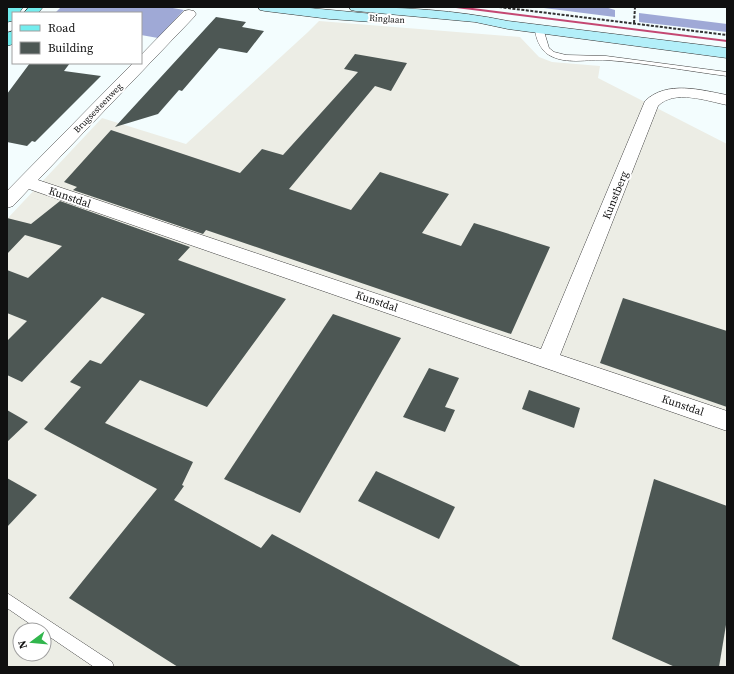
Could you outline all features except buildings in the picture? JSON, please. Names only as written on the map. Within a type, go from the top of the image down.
[{"type":"main road","points":[[7,18],[16,7]]},
{"type":"main road","name":"Ringlaan","points":[[266,7],[330,15],[468,25],[508,25],[539,28],[727,53]]},
{"type":"main road","name":"Ringlaan","points":[[356,7],[475,18],[508,25]]},
{"type":"street","name":"Brugsesteenweg","points":[[142,62],[189,14]]},
{"type":"street","name":"Brugsesteenweg","points":[[7,202],[140,64]]},
{"type":"street","name":"Kunstberg","points":[[548,359],[651,104],[659,97],[671,94],[727,100]]},
{"type":"street","name":"Kunstdal","points":[[26,182],[727,420]]},
{"type":"lane","points":[[539,28],[542,42],[547,50],[569,60],[590,57],[606,58],[727,74]]},
{"type":"lane","points":[[7,600],[107,667]]},
{"type":"path","points":[[498,7],[727,35]]},
{"type":"path","points":[[634,24],[635,7]]},
{"type":"shaded area","points":[[61,7],[167,7],[184,10],[158,38],[142,35],[142,12],[56,12]]},
{"type":"shaded area","points":[[536,7],[605,7],[615,10],[615,17]]},
{"type":"shaded area","points":[[639,13],[727,24],[727,32],[639,22]]},
{"type":"shaded area","points":[[319,21],[520,37],[539,57],[552,62],[600,66],[598,78],[727,144],[727,667],[7,667],[7,219],[102,118],[186,144]]},
{"type":"waterway","points":[[456,7],[727,41]]}]
